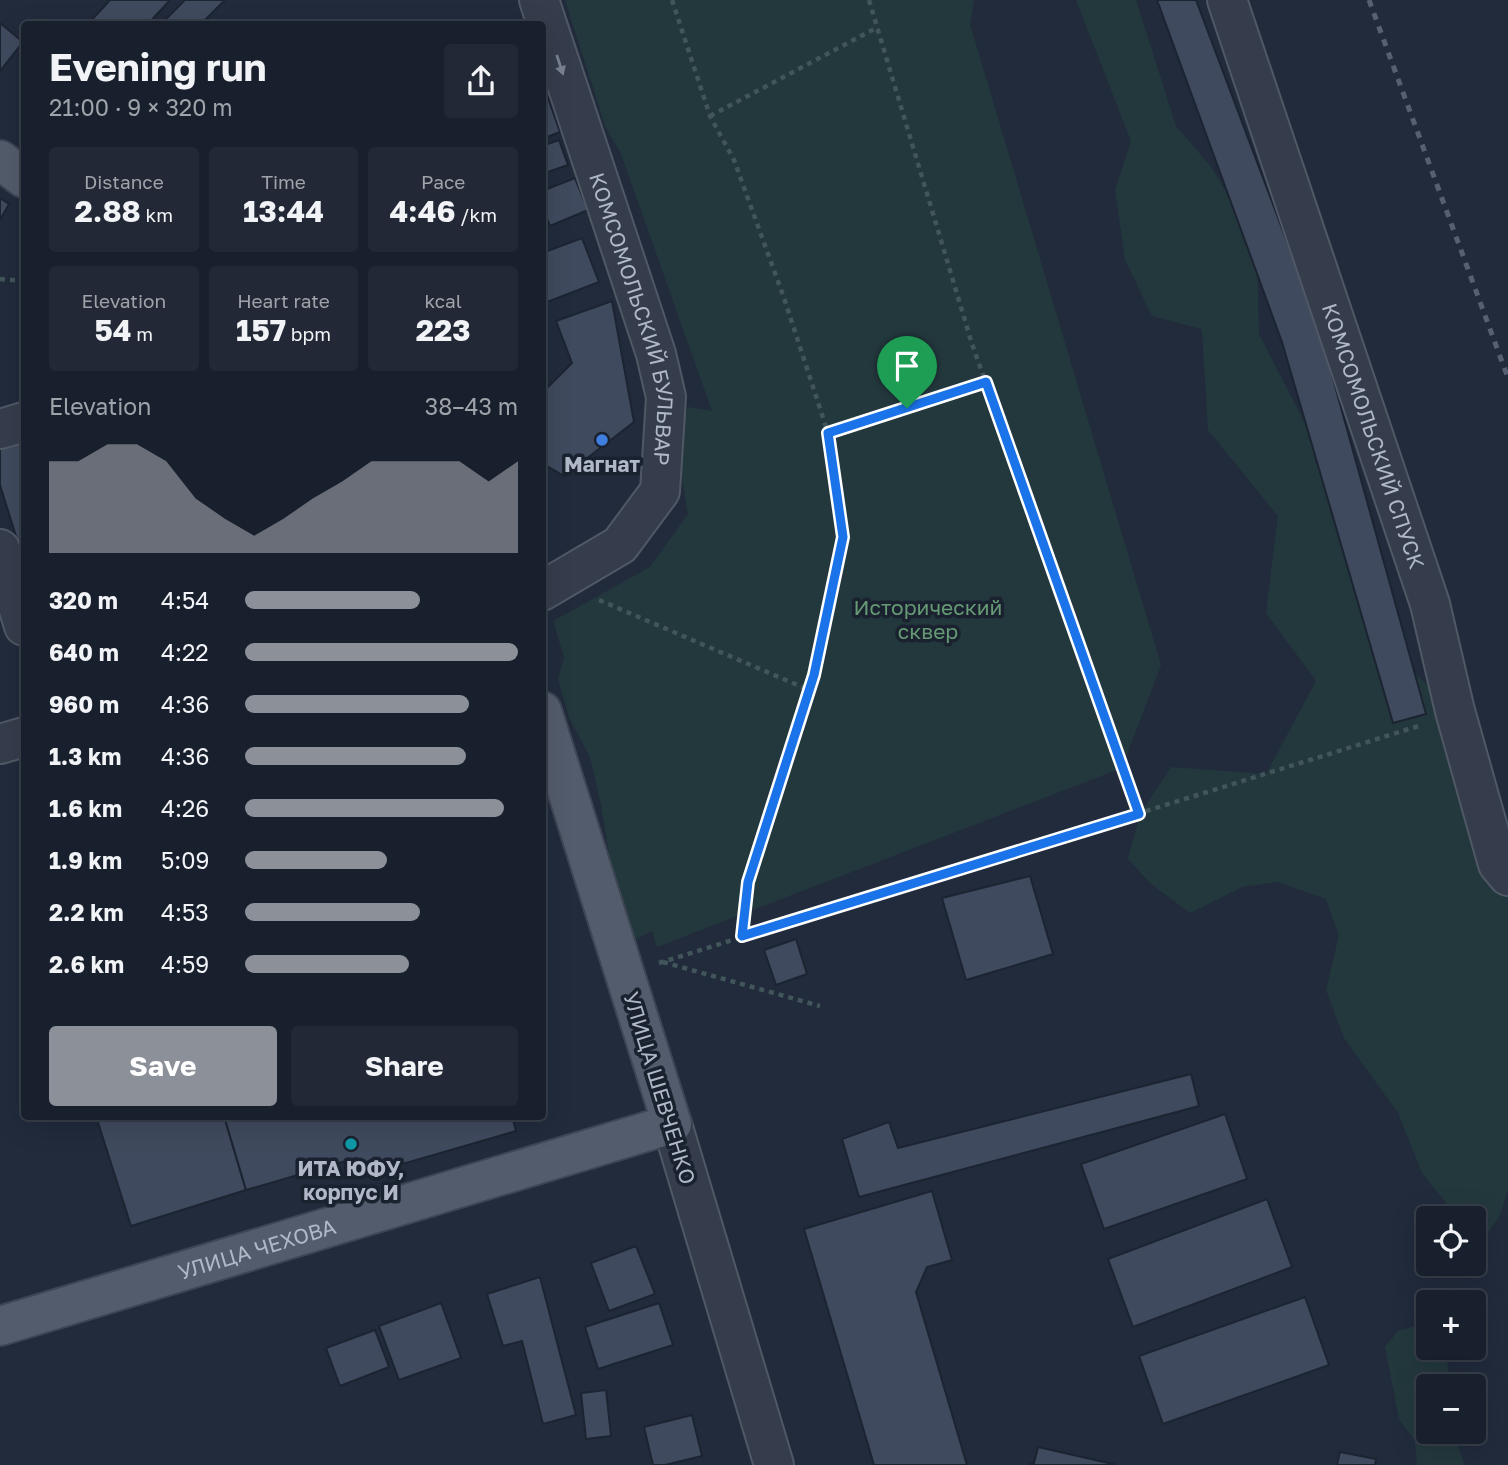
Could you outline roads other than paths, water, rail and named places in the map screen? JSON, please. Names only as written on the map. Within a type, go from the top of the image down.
[{"type":"main road","points":[[0,160],[21,176]]},
{"type":"main road","name":"УЛИЦА ШЕВЧЕНКО","points":[[546,724],[672,1124]]},
{"type":"main road","name":"УЛИЦА ЧЕХОВА","points":[[0,1326],[672,1124]]},
{"type":"street","name":"КОМСОМОЛЬСКИЙ БУЛЬВАР","points":[[539,0],[546,21]]},
{"type":"street","name":"КОМСОМОЛЬСКИЙ СПУСК","points":[[1227,0],[1430,604],[1455,711],[1498,864],[1508,876]]},
{"type":"street","name":"КОМСОМОЛЬСКИЙ БУЛЬВАР","points":[[546,21],[656,354],[666,397],[660,491],[620,545],[551,587]]},
{"type":"street","points":[[0,429],[21,423]]},
{"type":"street","points":[[0,549],[21,616]]},
{"type":"street","points":[[0,744],[21,738]]},
{"type":"street","name":"УЛИЦА ШЕВЧЕНКО","points":[[672,1124],[774,1465]]},
{"type":"railway","points":[[1369,0],[1508,378]]},
{"type":"place","name":"Магнат","points":[[602,440]]},
{"type":"place","name":"ИТА ЮФУ, корпус И","points":[[351,1144]]},
{"type":"park label","name":"Исторический сквер","points":[[928,619]]}]
